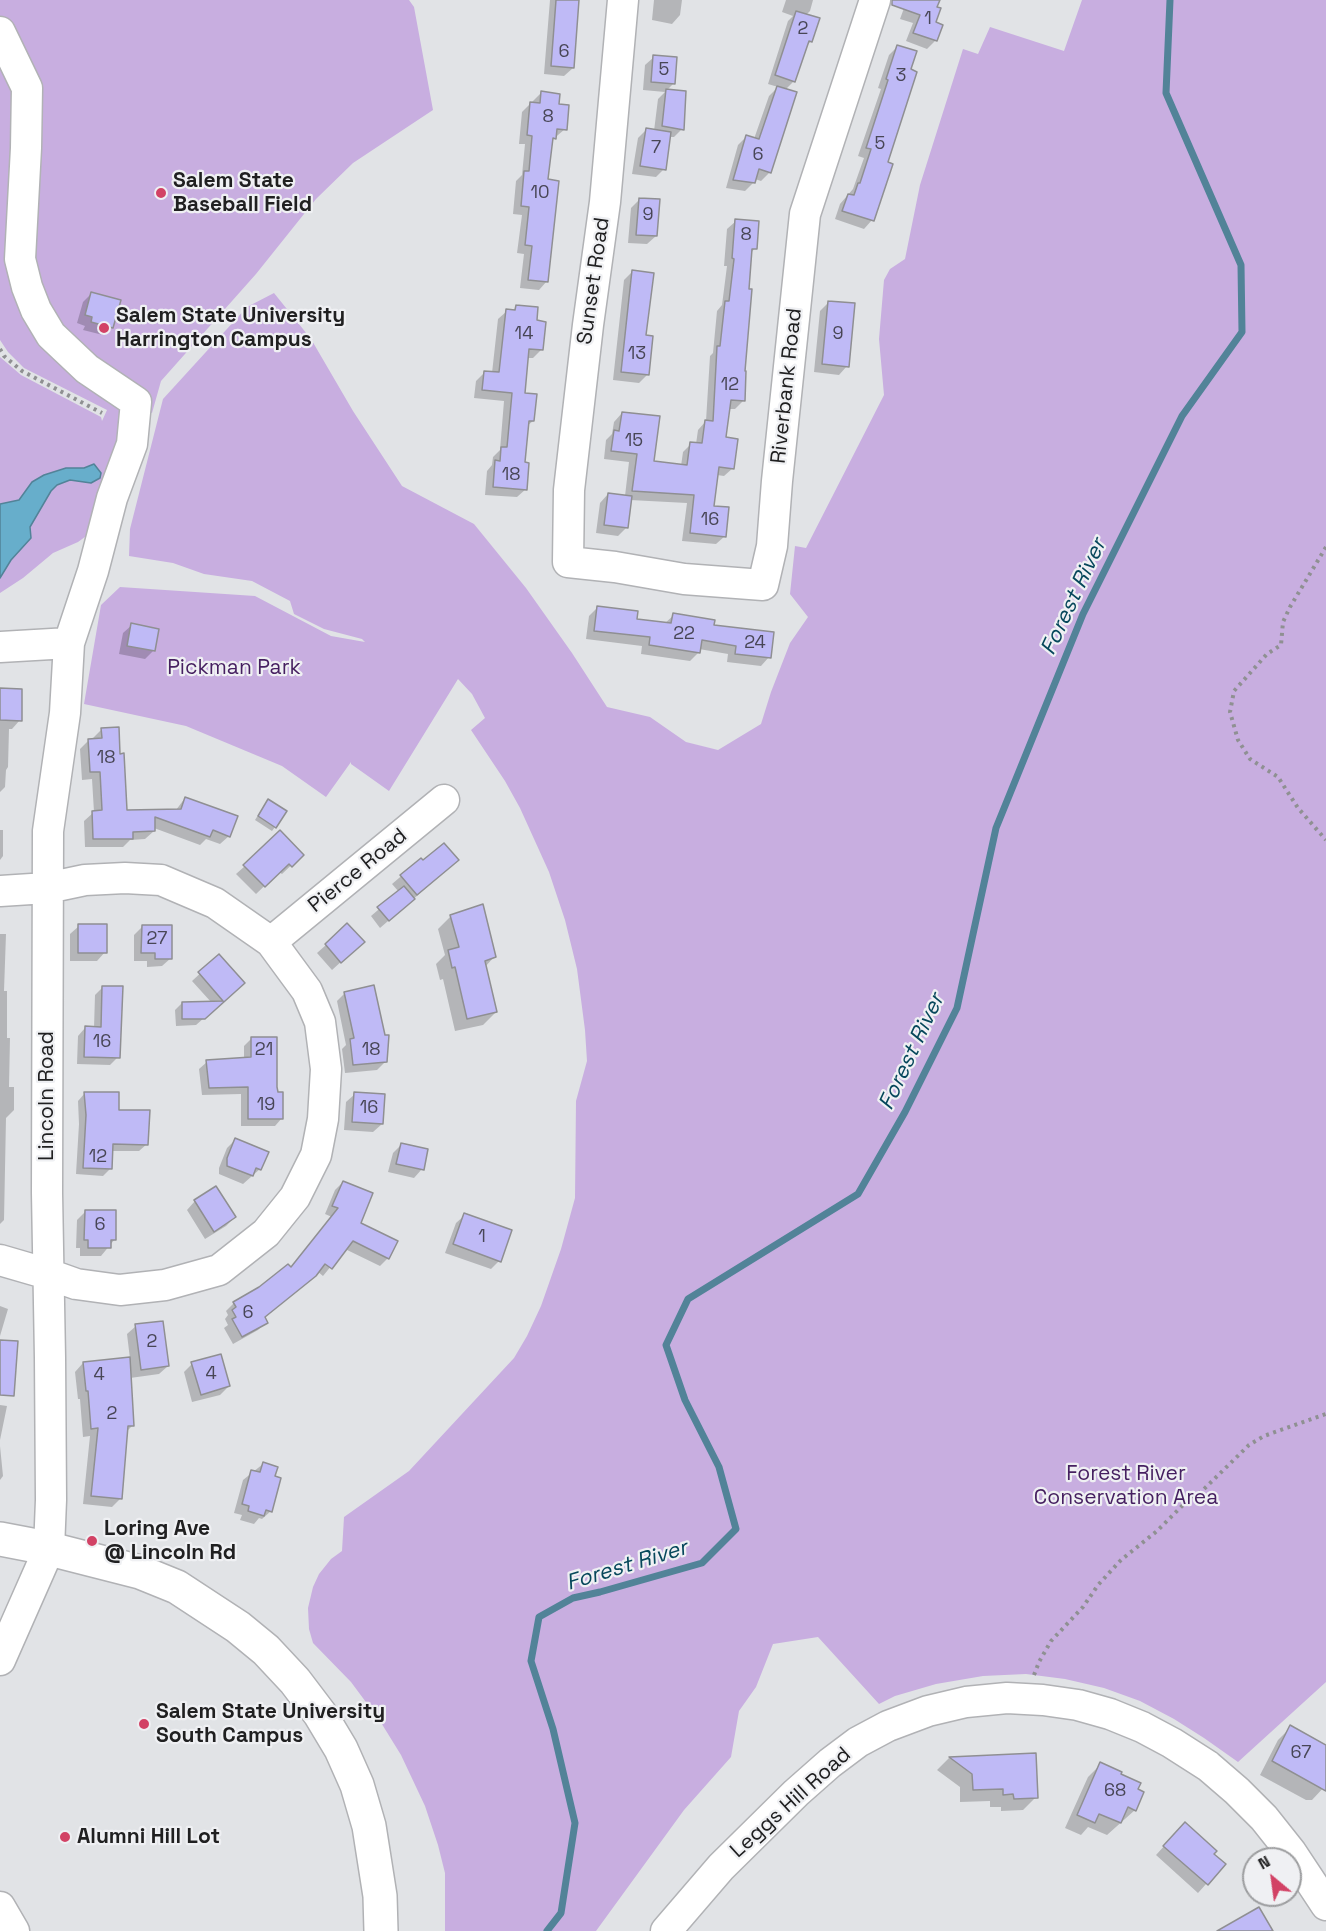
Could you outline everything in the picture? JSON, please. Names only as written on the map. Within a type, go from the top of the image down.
[{"type":"highway","points":[[0,1539],[140,1572],[177,1587],[238,1627],[266,1650],[295,1681],[320,1714],[341,1749],[357,1785],[369,1826],[380,1896],[381,1931]]},
{"type":"street","name":"Sunset Road","points":[[568,562],[569,490],[605,202],[623,0]]},
{"type":"street","name":"Riverbank Road","points":[[568,562],[615,567],[684,579],[763,585],[772,546],[805,214],[874,0]]},
{"type":"street","name":"Lincoln Road","points":[[0,32],[27,88],[20,259],[27,288],[51,335],[87,369],[136,402],[132,444],[112,498],[93,571],[69,643],[65,713],[48,831],[48,1274],[51,1500],[49,1549]]},
{"type":"street","points":[[0,648],[69,643]]},
{"type":"street","name":"Pierce Road","points":[[272,942],[444,800]]},
{"type":"street","points":[[0,891],[47,888],[85,879],[160,880],[215,903],[272,942],[307,991],[320,1022],[327,1069],[323,1119],[316,1155],[295,1197],[266,1233],[219,1270],[165,1285],[120,1290],[76,1284],[0,1260]]},
{"type":"street","points":[[0,1659],[49,1549]]},
{"type":"street","name":"Leggs Hill Road","points":[[666,1931],[721,1867],[796,1793],[858,1742],[888,1726],[928,1711],[966,1702],[1007,1698],[1078,1705],[1110,1714],[1162,1737],[1208,1766],[1264,1818],[1291,1852],[1326,1905]]},
{"type":"street","points":[[0,1907],[14,1931]]},
{"type":"path","points":[[0,349],[4,356],[22,371],[102,413]]},
{"type":"path","points":[[1326,547],[1283,622],[1281,645],[1267,654],[1234,691],[1230,712],[1238,740],[1250,759],[1278,777],[1298,808],[1324,833],[1326,840]]},
{"type":"path","points":[[1027,1699],[1039,1662],[1051,1641],[1083,1607],[1098,1585],[1121,1560],[1202,1491],[1249,1445],[1264,1436],[1326,1414]]},
{"type":"green space","name":"Salem State Baseball Field","points":[[0,0],[409,0],[414,7],[433,110],[353,163],[316,199],[256,274],[161,381],[152,413],[145,411],[70,349],[29,263],[31,89],[0,23]]},
{"type":"green space","points":[[1082,0],[1326,0],[1326,1682],[1238,1762],[1174,1719],[1140,1701],[1104,1688],[1065,1679],[1026,1674],[983,1676],[936,1684],[895,1696],[879,1704],[818,1637],[773,1644],[756,1687],[739,1711],[731,1757],[684,1810],[596,1931],[445,1931],[445,1873],[425,1806],[401,1755],[380,1721],[351,1682],[313,1643],[309,1629],[308,1608],[319,1574],[331,1559],[342,1551],[344,1517],[409,1471],[514,1358],[541,1306],[561,1249],[575,1198],[576,1101],[587,1061],[577,969],[565,920],[549,872],[520,808],[471,730],[485,718],[472,694],[458,679],[389,791],[351,762],[326,797],[282,766],[186,726],[84,704],[101,605],[120,587],[255,596],[331,636],[365,642],[362,639],[324,629],[294,614],[290,601],[252,581],[204,574],[173,563],[129,556],[130,529],[163,399],[247,307],[274,293],[311,339],[353,411],[402,486],[474,524],[526,588],[607,707],[650,717],[686,742],[718,750],[761,724],[790,643],[808,617],[790,594],[795,546],[806,548],[884,395],[879,339],[884,280],[890,269],[905,259],[920,185],[963,49],[978,54],[990,27],[1064,51]]},
{"type":"green space","points":[[0,45],[20,87],[17,291],[130,404],[89,534],[78,542],[53,553],[23,578],[0,593],[0,357],[21,375],[101,417],[102,421],[107,410],[24,368],[0,340]]},
{"type":"water","points":[[94,464],[101,473],[100,478],[91,483],[70,480],[57,485],[51,491],[30,527],[31,538],[11,560],[0,578],[0,504],[19,500],[32,482],[44,475],[66,468],[84,468]]},
{"type":"building","points":[[556,0],[579,0],[574,68],[551,66]]},
{"type":"building","points":[[892,0],[940,0],[937,7],[941,8],[936,22],[943,25],[937,41],[913,33],[920,15],[892,5]]},
{"type":"building","points":[[796,11],[820,18],[812,42],[809,41],[795,82],[775,75]]},
{"type":"building","points":[[897,45],[917,51],[911,69],[917,72],[888,162],[893,164],[874,221],[842,211],[848,194],[854,195],[860,183],[871,149],[866,148]]},
{"type":"building","points":[[653,55],[677,57],[675,84],[651,82]]},
{"type":"building","points":[[777,86],[797,92],[771,173],[759,169],[755,183],[733,180],[746,135],[759,139]]},
{"type":"building","points":[[666,89],[686,91],[684,130],[662,126]]},
{"type":"building","points":[[541,91],[560,94],[559,104],[569,105],[567,130],[557,129],[556,139],[553,138],[548,179],[559,181],[548,282],[528,280],[532,246],[525,245],[529,207],[521,206],[524,171],[529,171],[532,136],[527,135],[530,102],[540,103]]},
{"type":"building","points":[[646,128],[671,132],[666,170],[640,166]]},
{"type":"building","points":[[639,198],[660,199],[657,236],[636,235]]},
{"type":"building","points":[[735,219],[759,221],[757,249],[752,249],[749,289],[752,289],[745,371],[745,401],[731,400],[726,437],[738,439],[734,469],[719,467],[714,506],[729,507],[726,537],[690,533],[694,495],[632,491],[637,454],[611,451],[614,430],[619,431],[622,412],[660,416],[654,461],[687,465],[690,442],[702,443],[705,420],[713,421],[717,346],[720,346],[725,301],[729,301],[734,259],[732,258]]},
{"type":"building","points":[[632,270],[654,273],[646,335],[653,336],[649,375],[621,372]]},
{"type":"building","points":[[91,292],[121,300],[113,328],[91,322],[92,317],[85,315]]},
{"type":"building","points":[[828,301],[855,303],[849,367],[822,364]]},
{"type":"building","points":[[516,305],[538,307],[537,320],[546,322],[543,350],[529,349],[525,393],[537,394],[534,421],[529,421],[525,462],[529,463],[527,490],[493,487],[495,460],[500,461],[501,447],[507,447],[512,393],[482,390],[484,371],[499,372],[506,309],[515,310]]},
{"type":"building","points":[[608,493],[632,496],[628,528],[604,525]]},
{"type":"building","points":[[597,606],[638,611],[637,619],[671,623],[673,613],[715,620],[714,625],[774,632],[771,658],[735,654],[736,646],[702,640],[700,653],[649,645],[650,637],[594,631]]},
{"type":"building","points":[[131,623],[159,629],[155,651],[127,646]]},
{"type":"building","points":[[0,688],[22,689],[22,721],[0,720]]},
{"type":"building","points":[[119,727],[120,754],[124,753],[127,810],[181,809],[185,797],[238,816],[230,837],[213,830],[210,837],[155,817],[155,831],[133,832],[133,839],[93,839],[92,811],[102,810],[100,772],[90,772],[88,739],[102,738],[101,728]]},
{"type":"building","points":[[268,799],[287,811],[276,828],[258,816]]},
{"type":"building","points":[[280,830],[304,855],[292,867],[289,864],[265,887],[243,865]]},
{"type":"building","points":[[444,843],[459,860],[417,895],[400,875]]},
{"type":"building","points":[[404,886],[415,899],[389,921],[377,907]]},
{"type":"building","points":[[483,904],[496,957],[485,961],[497,1012],[467,1019],[455,967],[452,968],[448,950],[459,947],[450,915]]},
{"type":"building","points":[[347,923],[365,942],[341,963],[325,944]]},
{"type":"building","points":[[78,924],[107,924],[107,953],[78,953]]},
{"type":"building","points":[[142,925],[172,925],[172,959],[155,959],[155,953],[141,953]]},
{"type":"building","points":[[219,954],[245,983],[205,1019],[182,1019],[182,1002],[223,1001],[198,972]]},
{"type":"building","points":[[374,985],[385,1035],[389,1035],[387,1062],[353,1065],[350,1039],[354,1038],[344,992]]},
{"type":"building","points":[[102,986],[123,986],[120,1058],[84,1057],[85,1026],[101,1027]]},
{"type":"building","points":[[251,1037],[277,1037],[277,1087],[278,1092],[283,1092],[283,1119],[248,1119],[248,1087],[209,1088],[206,1060],[251,1057]]},
{"type":"building","points":[[84,1092],[119,1092],[119,1110],[150,1110],[148,1145],[113,1144],[112,1169],[83,1168],[86,1115]]},
{"type":"building","points":[[354,1092],[385,1094],[383,1124],[352,1122]]},
{"type":"building","points":[[235,1138],[269,1152],[261,1170],[256,1168],[253,1176],[227,1166],[227,1158]]},
{"type":"building","points":[[401,1143],[428,1149],[424,1170],[396,1164]]},
{"type":"building","points":[[343,1181],[373,1193],[361,1223],[398,1241],[389,1259],[353,1241],[332,1269],[325,1264],[316,1276],[265,1317],[268,1323],[242,1337],[232,1319],[236,1317],[232,1310],[236,1307],[233,1302],[259,1287],[288,1264],[291,1267],[338,1208],[332,1206]]},
{"type":"building","points":[[216,1186],[236,1217],[214,1232],[194,1200]]},
{"type":"building","points":[[85,1210],[116,1210],[116,1240],[111,1240],[111,1248],[88,1248],[88,1240],[84,1240]]},
{"type":"building","points":[[464,1213],[512,1230],[501,1262],[453,1244]]},
{"type":"building","points":[[163,1321],[169,1366],[141,1370],[135,1324]]},
{"type":"building","points":[[0,1340],[18,1341],[14,1396],[0,1395]]},
{"type":"building","points":[[221,1354],[230,1386],[201,1395],[191,1362]]},
{"type":"building","points":[[130,1357],[134,1426],[128,1426],[122,1499],[91,1496],[98,1428],[91,1429],[83,1362]]},
{"type":"building","points":[[263,1462],[278,1467],[275,1476],[281,1478],[272,1512],[266,1510],[264,1516],[248,1511],[249,1506],[242,1504],[251,1470],[260,1472]]},
{"type":"building","points":[[1290,1725],[1326,1745],[1326,1791],[1272,1761]]},
{"type":"building","points":[[1036,1753],[1038,1798],[1014,1799],[1013,1794],[1003,1795],[1003,1789],[973,1790],[972,1774],[949,1757]]},
{"type":"building","points":[[1100,1762],[1141,1783],[1138,1789],[1144,1792],[1136,1811],[1128,1807],[1121,1823],[1099,1814],[1095,1823],[1077,1815]]},
{"type":"building","points":[[1185,1822],[1217,1851],[1214,1854],[1226,1864],[1208,1885],[1163,1846]]},
{"type":"building","points":[[1259,1907],[1273,1931],[1217,1931]]},
{"type":"waterway","name":"Forest River","points":[[547,1931],[561,1913],[575,1823],[553,1729],[531,1661],[539,1617],[573,1598],[702,1563],[736,1529],[719,1467],[685,1400],[666,1345],[688,1299],[858,1194],[905,1112],[957,1008],[996,828],[1083,614],[1182,416],[1242,332],[1241,265],[1166,93],[1170,0]]},
{"type":"place","name":"Salem State Baseball Field","points":[[161,193]]},
{"type":"place","name":"Salem State University Harrington Campus","points":[[104,328]]},
{"type":"place","name":"Loring Ave @ Lincoln Rd","points":[[92,1541]]},
{"type":"place","name":"Salem State University South Campus","points":[[144,1724]]},
{"type":"place","name":"Alumni Hill Lot","points":[[65,1837]]},
{"type":"park label","name":"Pickman Park","points":[[234,668]]},
{"type":"park label","name":"Forest River Conservation Area","points":[[1126,1486]]}]
